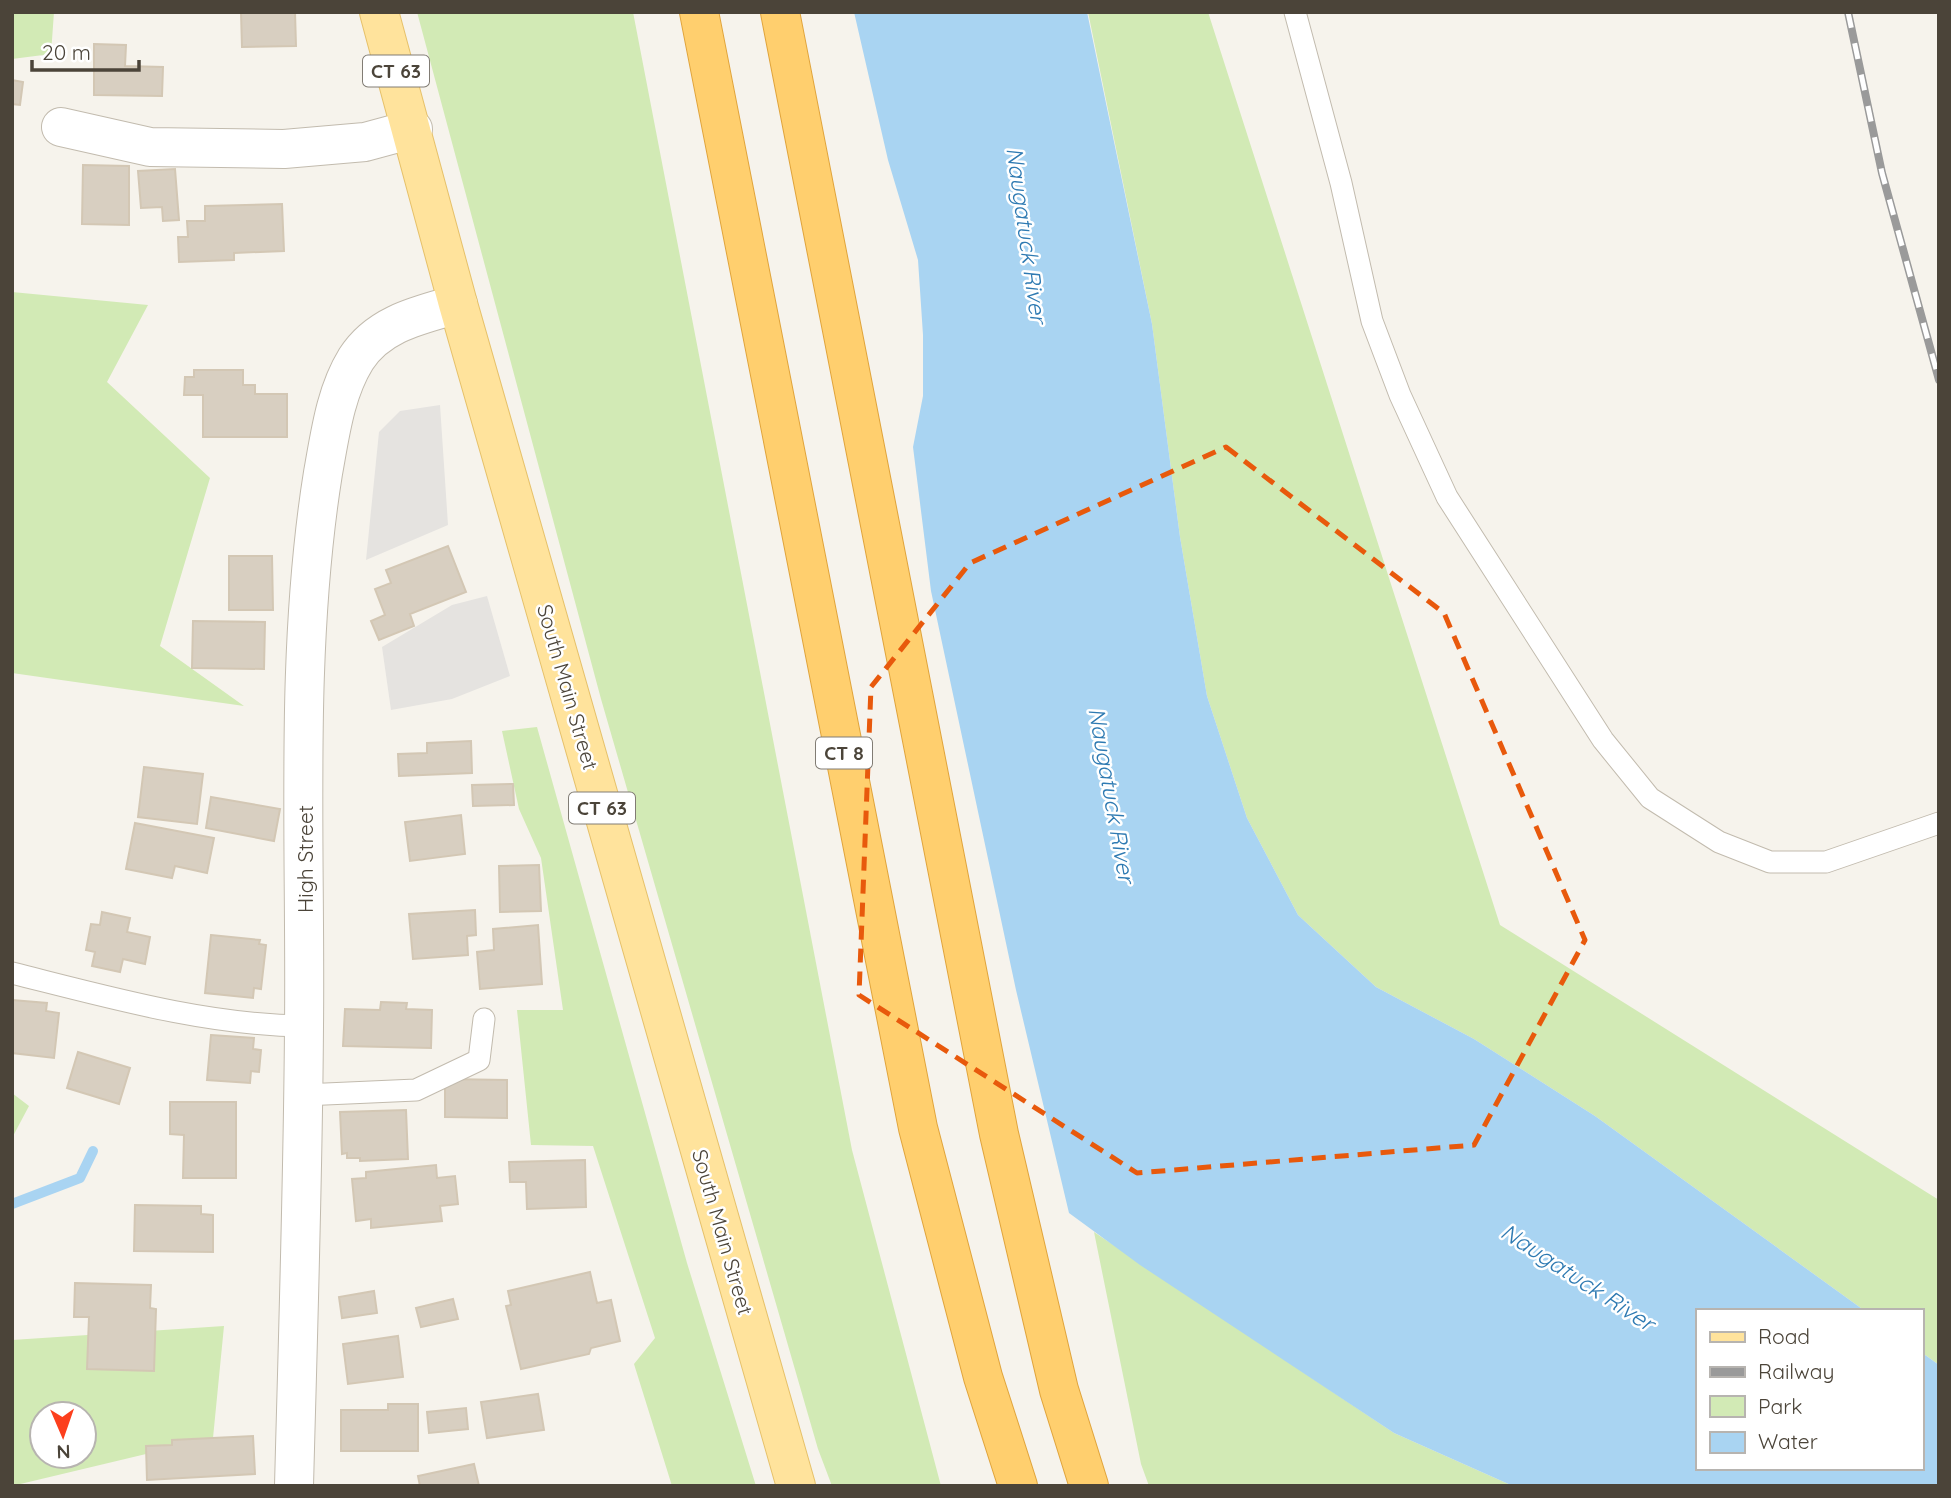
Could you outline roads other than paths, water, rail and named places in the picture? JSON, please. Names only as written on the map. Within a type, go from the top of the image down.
[{"type":"highway","name":"CT 8","points":[[699,12],[918,1128],[979,1365],[1018,1486]]},
{"type":"highway","points":[[780,12],[999,1134],[1059,1390],[1089,1486]]},
{"type":"main road","name":"CT 63","points":[[379,12],[413,129]]},
{"type":"main road","name":"South Main Street","points":[[413,129],[458,304],[796,1486]]},
{"type":"street","points":[[61,127],[150,148],[284,149],[365,142],[413,129]]},
{"type":"street","name":"High Street","points":[[294,1486],[311,566],[331,428],[342,388],[356,359],[374,337],[400,321],[458,304]]},
{"type":"lane","points":[[1295,12],[1341,183],[1372,321],[1400,395],[1447,497],[1603,740],[1650,798],[1719,842],[1770,862],[1826,862],[1939,824]]},
{"type":"lane","points":[[12,973],[99,995],[217,1019],[271,1026],[304,1026]]},
{"type":"lane","points":[[303,1095],[416,1090],[479,1060],[484,1019]]},
{"type":"water","name":"Naugatuck River","points":[[854,12],[1087,12],[1152,324],[1180,537],[1207,696],[1247,818],[1298,915],[1376,987],[1474,1039],[1595,1116],[1862,1309],[1696,1309],[1696,1470],[1923,1470],[1923,1353],[1939,1365],[1939,1486],[1513,1486],[1394,1433],[1140,1265],[1069,1213],[1016,990],[931,591],[913,447],[923,396],[923,335],[918,260],[888,160]]},
{"type":"waterway","points":[[12,1204],[80,1178],[93,1151]]},
{"type":"railway","points":[[1848,12],[1882,173],[1939,380]]}]
